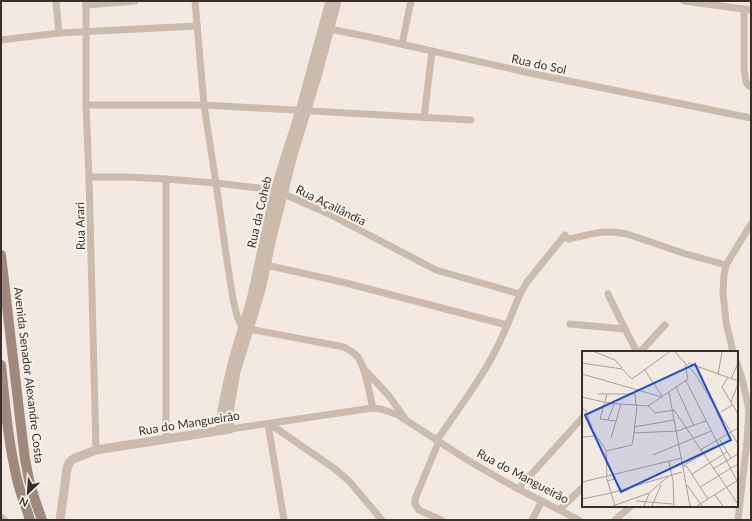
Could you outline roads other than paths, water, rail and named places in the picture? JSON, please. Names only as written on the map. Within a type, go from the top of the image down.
[{"type":"main road","name":"Avenida Senador Alexandre Costa","points":[[1,255],[25,459],[29,480],[42,520]]},
{"type":"main road","points":[[1,365],[14,466],[17,481],[30,520]]},
{"type":"main road","points":[[5,398],[17,397]]},
{"type":"street","points":[[56,1],[59,33]]},
{"type":"street","points":[[86,3],[135,1]]},
{"type":"street","points":[[195,1],[204,105],[227,261],[237,316],[246,328],[344,347],[351,351],[358,357],[364,369],[373,408]]},
{"type":"street","name":"Rua da Coheb","points":[[326,28],[330,1]]},
{"type":"street","name":"Rua da Coheb","points":[[225,430],[224,398],[233,360],[261,290],[272,238],[286,151],[303,111],[326,28],[337,1]]},
{"type":"street","points":[[402,44],[411,1]]},
{"type":"street","points":[[684,1],[747,10],[744,69],[746,82],[751,87]]},
{"type":"street","name":"Rua Arari","points":[[86,3],[86,104],[96,450]]},
{"type":"street","points":[[1,40],[59,33],[197,26]]},
{"type":"street","name":"Rua do Sol","points":[[326,28],[539,75],[751,118]]},
{"type":"street","points":[[424,118],[432,51]]},
{"type":"street","points":[[86,104],[204,105],[471,120]]},
{"type":"street","name":"Rua Açailândia","points":[[89,177],[166,179],[216,183],[279,192],[329,214],[436,270],[520,294]]},
{"type":"street","points":[[166,179],[166,439]]},
{"type":"street","name":"Rua da Coheb","points":[[246,328],[251,300],[279,192]]},
{"type":"street","points":[[733,351],[726,322],[723,293],[724,275],[726,265],[751,224]]},
{"type":"street","points":[[441,520],[418,510],[415,504],[415,499],[438,441],[490,360],[527,282],[565,234],[569,239],[599,232],[617,232],[726,265]]},
{"type":"street","points":[[266,266],[342,282],[507,325]]},
{"type":"street","points":[[608,294],[637,351]]},
{"type":"street","points":[[570,324],[625,329]]},
{"type":"street","points":[[639,351],[665,325]]},
{"type":"street","points":[[738,366],[742,378],[748,410],[748,461],[738,520]]},
{"type":"street","points":[[364,369],[393,400],[406,420]]},
{"type":"street","points":[[742,378],[751,382]]},
{"type":"street","name":"Rua do Mangueirão","points":[[60,520],[67,469],[69,463],[78,456],[96,450],[373,408],[398,414],[469,461],[518,489],[579,520]]},
{"type":"street","points":[[518,489],[582,418]]},
{"type":"street","points":[[269,424],[284,520]]},
{"type":"street","points":[[269,424],[335,470],[348,481],[382,520]]},
{"type":"street","points":[[560,509],[582,488]]},
{"type":"street","points":[[532,520],[542,501]]},
{"type":"street","points":[[615,520],[629,507]]},
{"type":"street","points":[[1,517],[4,520]]}]
